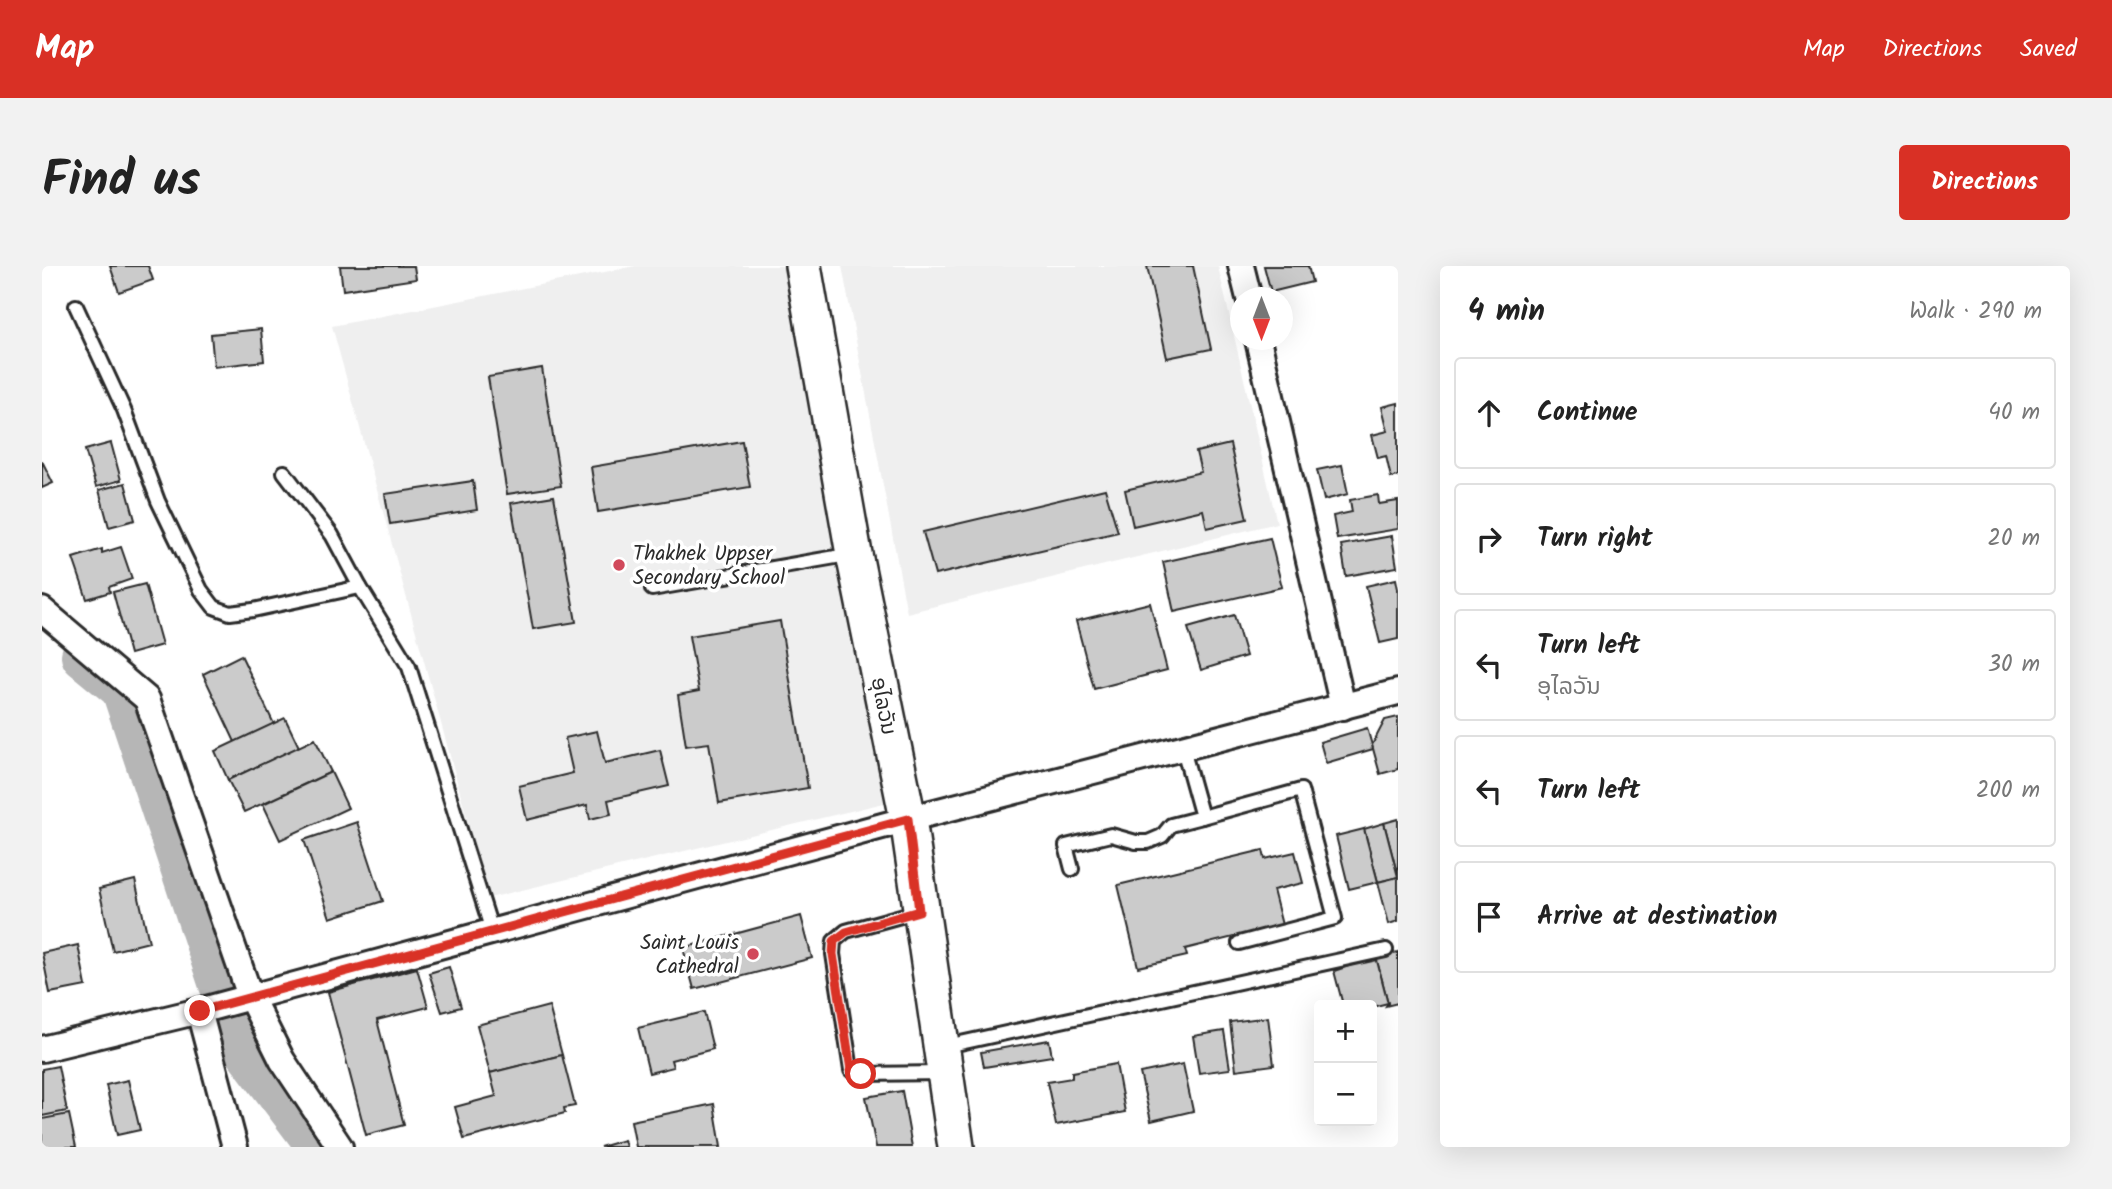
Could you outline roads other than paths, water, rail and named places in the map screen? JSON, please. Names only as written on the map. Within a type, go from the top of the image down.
[{"type":"street","name":"ອຸໄລວັນ","points":[[803,266],[854,554],[908,819],[919,911],[956,1147]]},
{"type":"street","points":[[1241,266],[1246,287]]},
{"type":"street","points":[[1260,350],[1343,707]]},
{"type":"street","points":[[42,610],[147,699],[250,996],[282,1060],[340,1147]]},
{"type":"street","points":[[42,1049],[200,1011],[908,819],[1398,692]]},
{"type":"street","points":[[200,1011],[235,1147]]},
{"type":"lane","points":[[76,306],[124,410],[158,501],[201,590],[214,607],[230,613],[242,612],[360,587]]},
{"type":"lane","points":[[284,472],[332,535],[360,587],[410,667],[492,931]]},
{"type":"lane","points":[[652,589],[854,554]]},
{"type":"lane","points":[[1183,749],[1202,817]]},
{"type":"lane","points":[[1072,869],[1066,846],[1111,835],[1136,842],[1148,842],[1162,836],[1171,825],[1301,790],[1335,918],[1239,943]]},
{"type":"lane","points":[[919,911],[846,932],[834,941],[833,954],[851,1070],[861,1074],[943,1060],[1386,950]]},
{"type":"waterway","points":[[83,656],[123,689],[221,985]]},
{"type":"waterway","points":[[234,1024],[240,1042],[319,1147]]},
{"type":"place","name":"Thakhek Uppser Secondary School","points":[[619,565]]},
{"type":"place","name":"Saint Louis Cathedral","points":[[753,954]]}]
